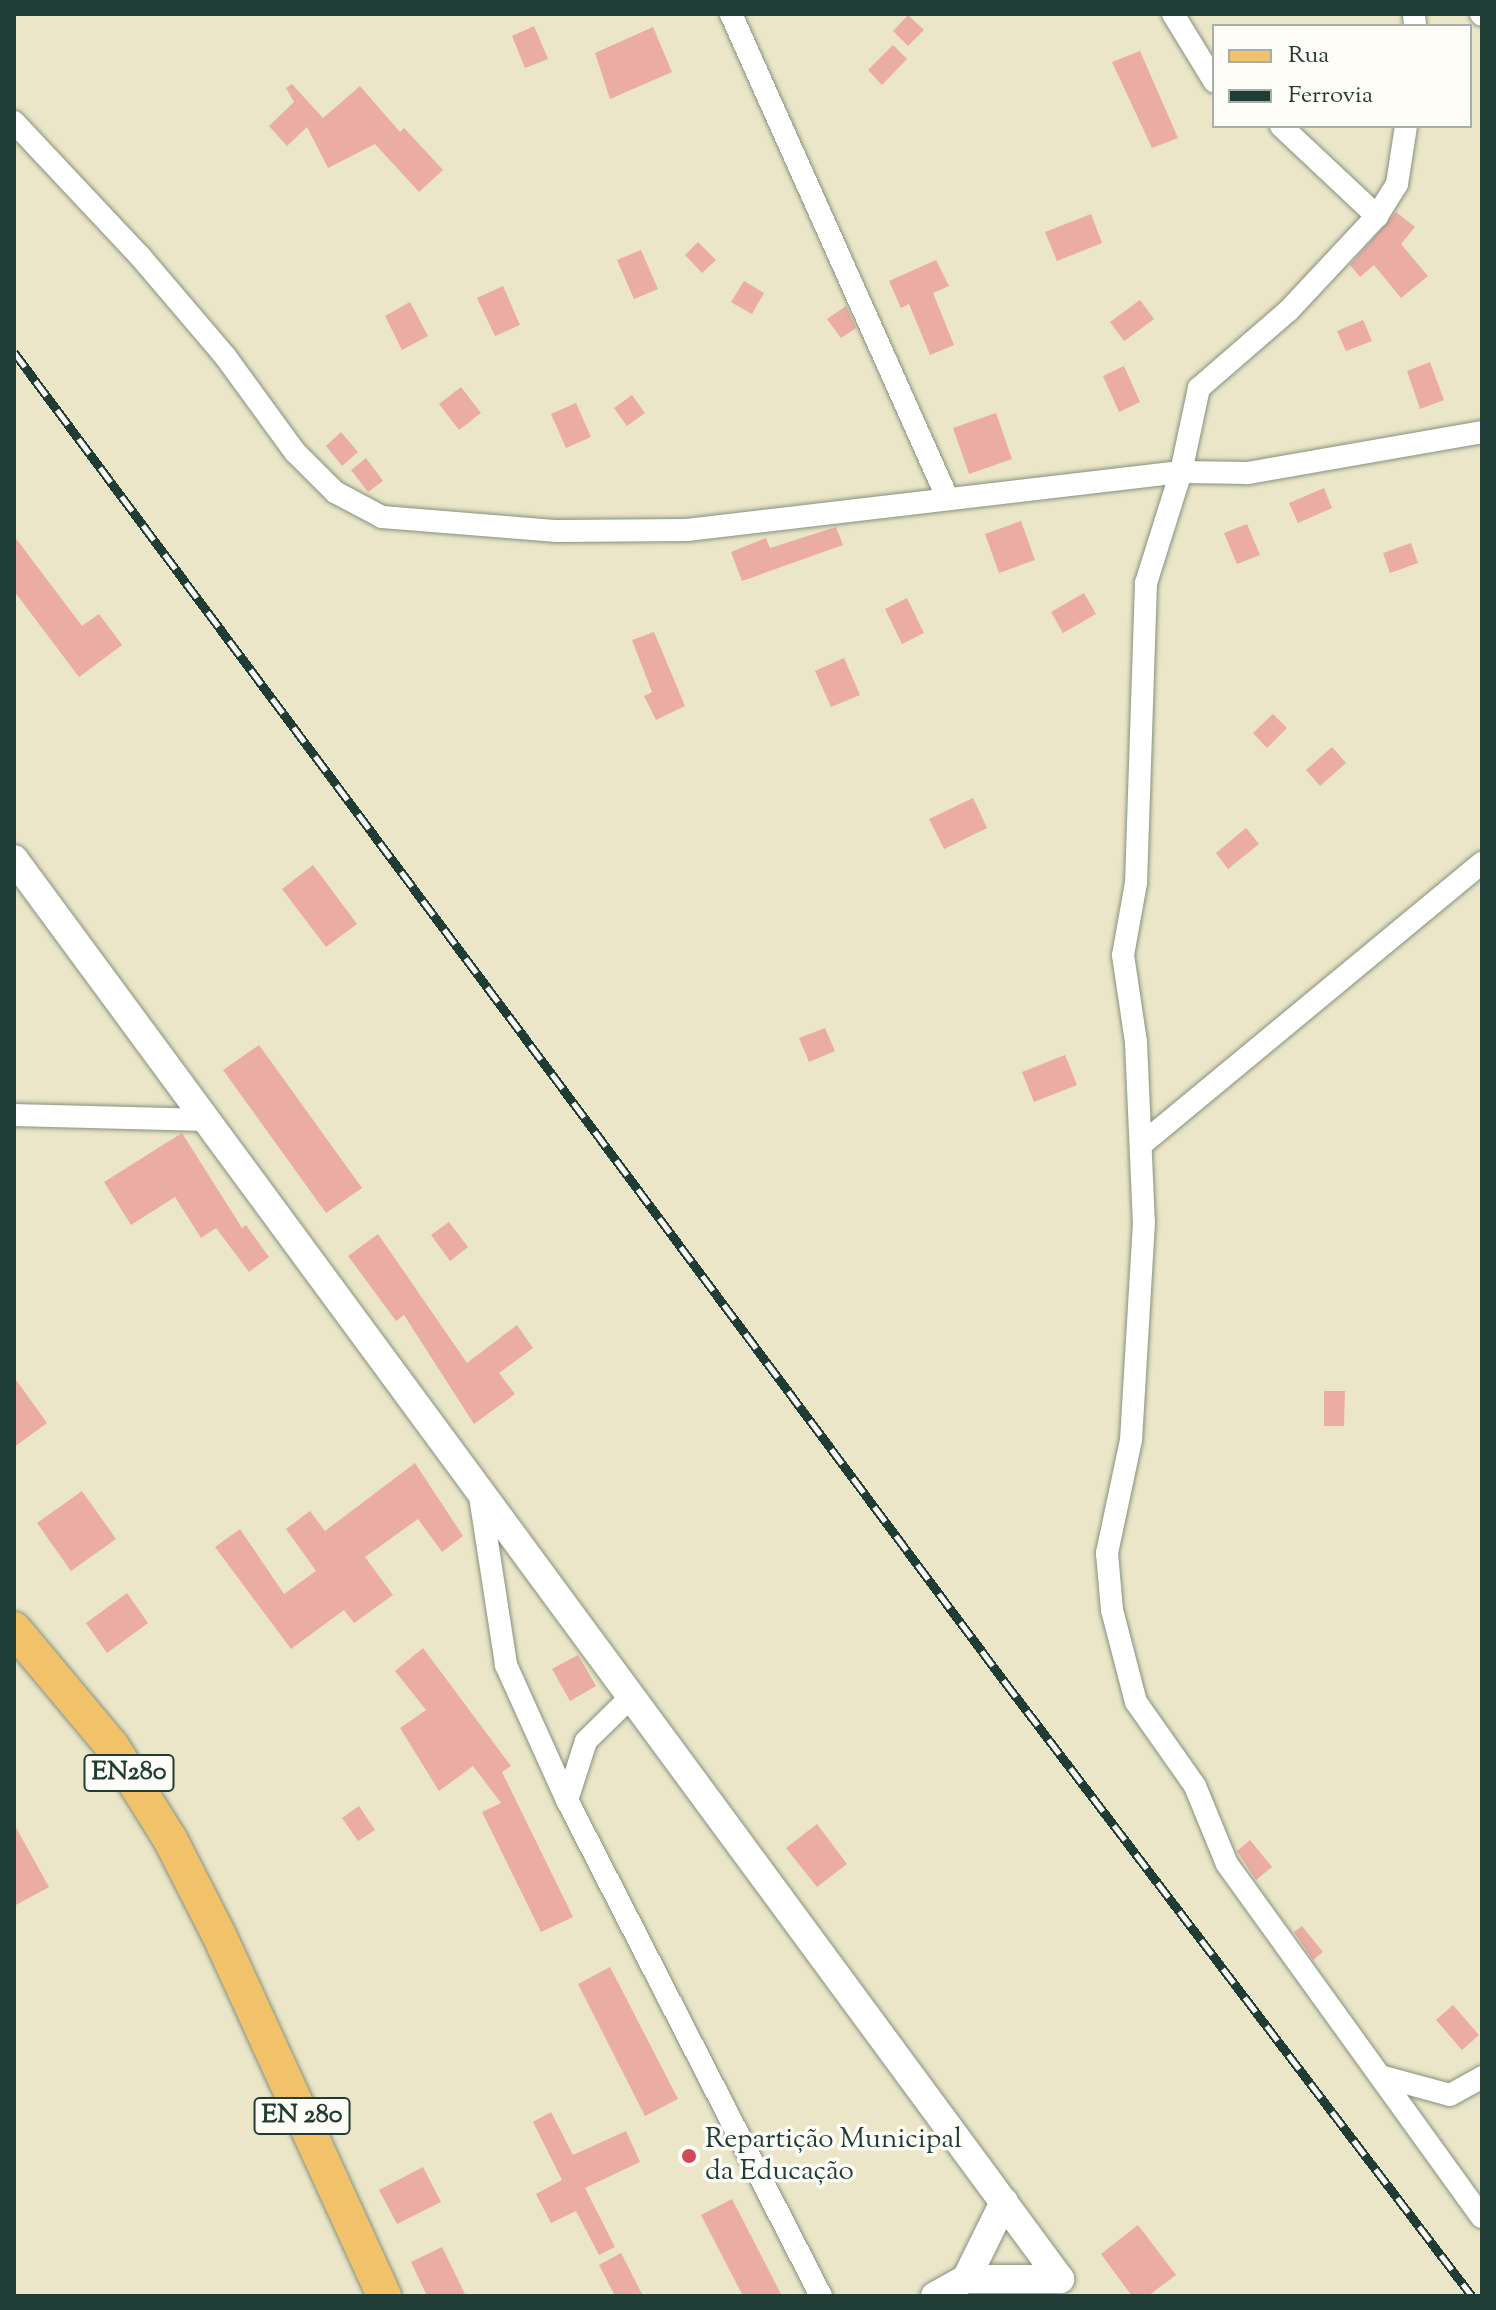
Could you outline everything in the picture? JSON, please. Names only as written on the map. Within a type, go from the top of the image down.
[{"type":"main road","name":"EN280","points":[[14,1629],[112,1746],[170,1839],[219,1935]]},
{"type":"main road","name":"EN 280","points":[[219,1935],[384,2296]]},
{"type":"street","points":[[731,14],[947,497]]},
{"type":"street","points":[[1173,14],[1212,78]]},
{"type":"street","points":[[14,122],[139,255],[225,356],[295,452],[335,492],[382,517],[557,531],[687,530],[947,497],[1181,472],[1248,473],[1482,432]]},
{"type":"street","points":[[1283,128],[1377,216]]},
{"type":"street","points":[[1406,128],[1397,184],[1377,216],[1288,311],[1199,388],[1181,472],[1146,583],[1136,883],[1123,955],[1142,1144],[1144,1222],[1131,1440],[1107,1553],[1124,1672],[1136,1702],[1195,1786],[1227,1864],[1384,2077],[1482,2217]]},
{"type":"street","points":[[14,859],[1066,2288]]},
{"type":"street","points":[[1142,1144],[1482,863]]},
{"type":"street","points":[[14,1115],[206,1120]]},
{"type":"street","points":[[479,1490],[506,1665],[567,1800],[821,2296]]},
{"type":"street","points":[[567,1800],[586,1741],[631,1697]]},
{"type":"street","points":[[1384,2077],[1450,2095],[1482,2077]]},
{"type":"street","points":[[966,2279],[1004,2202]]},
{"type":"street","points":[[935,2296],[966,2279],[1066,2288]]},
{"type":"building","points":[[908,15],[924,30],[908,46],[893,31]]},
{"type":"building","points":[[534,26],[548,59],[525,68],[512,36]]},
{"type":"building","points":[[653,27],[672,72],[610,99],[595,53]]},
{"type":"building","points":[[893,45],[907,59],[882,85],[868,70]]},
{"type":"building","points":[[1140,51],[1178,138],[1152,148],[1112,62]]},
{"type":"building","points":[[292,84],[323,118],[360,86],[400,132],[404,128],[443,170],[419,192],[375,144],[328,168],[307,127],[287,146],[269,126],[294,102],[286,88]]},
{"type":"building","points":[[1396,212],[1415,227],[1401,244],[1428,276],[1401,298],[1374,265],[1360,277],[1350,265]]},
{"type":"building","points":[[1091,214],[1102,243],[1057,261],[1045,232]]},
{"type":"building","points":[[698,242],[716,260],[702,273],[685,255]]},
{"type":"building","points":[[641,250],[658,289],[634,299],[617,260]]},
{"type":"building","points":[[936,260],[949,286],[933,293],[954,345],[930,355],[909,304],[901,308],[889,281]]},
{"type":"building","points":[[744,281],[764,293],[752,314],[731,302]]},
{"type":"building","points":[[503,286],[520,325],[495,336],[477,298]]},
{"type":"building","points":[[1140,300],[1154,319],[1124,341],[1110,322]]},
{"type":"building","points":[[410,302],[428,336],[402,350],[385,316]]},
{"type":"building","points":[[846,306],[856,328],[841,338],[827,319]]},
{"type":"building","points":[[1363,320],[1372,341],[1346,351],[1337,331]]},
{"type":"building","points":[[1430,362],[1444,400],[1420,409],[1407,371]]},
{"type":"building","points":[[1124,366],[1140,402],[1119,412],[1103,376]]},
{"type":"building","points":[[461,387],[481,413],[459,430],[439,404]]},
{"type":"building","points":[[632,395],[645,413],[627,426],[614,408]]},
{"type":"building","points":[[576,403],[591,437],[566,448],[551,414]]},
{"type":"building","points":[[996,413],[1012,459],[969,474],[953,428]]},
{"type":"building","points":[[341,432],[358,452],[342,466],[326,446]]},
{"type":"building","points":[[366,458],[383,481],[368,492],[351,470]]},
{"type":"building","points":[[1324,488],[1332,508],[1298,523],[1289,503]]},
{"type":"building","points":[[1021,521],[1035,560],[999,573],[985,534]]},
{"type":"building","points":[[1247,524],[1260,555],[1237,564],[1224,533]]},
{"type":"building","points":[[836,527],[843,545],[742,581],[731,552],[766,538],[770,548]]},
{"type":"building","points":[[14,536],[82,626],[99,614],[122,645],[79,677],[14,591]]},
{"type":"building","points":[[1411,543],[1418,563],[1390,573],[1383,553]]},
{"type":"building","points":[[1084,593],[1096,614],[1063,633],[1051,612]]},
{"type":"building","points":[[907,598],[924,633],[902,644],[885,609]]},
{"type":"building","points":[[654,632],[685,706],[656,720],[644,696],[652,692],[632,640]]},
{"type":"building","points":[[844,658],[860,695],[831,707],[815,671]]},
{"type":"building","points":[[1273,714],[1287,728],[1267,748],[1253,733]]},
{"type":"building","points":[[1332,747],[1346,763],[1320,786],[1306,770]]},
{"type":"building","points":[[973,798],[987,828],[944,849],[929,819]]},
{"type":"building","points":[[1246,828],[1259,844],[1228,869],[1216,853]]},
{"type":"building","points":[[313,865],[357,924],[326,947],[282,889]]},
{"type":"building","points":[[825,1028],[835,1051],[809,1062],[799,1038]]},
{"type":"building","points":[[259,1045],[362,1188],[326,1213],[223,1070]]},
{"type":"building","points":[[1065,1055],[1077,1085],[1034,1102],[1022,1072]]},
{"type":"building","points":[[182,1133],[242,1228],[246,1225],[269,1257],[249,1272],[216,1228],[201,1238],[175,1197],[131,1225],[104,1182]]},
{"type":"building","points":[[449,1222],[468,1247],[450,1261],[431,1235]]},
{"type":"building","points":[[378,1234],[467,1363],[517,1325],[533,1348],[499,1373],[515,1394],[474,1424],[404,1315],[396,1321],[348,1256]]},
{"type":"building","points":[[14,1377],[47,1423],[14,1447]]},
{"type":"building","points":[[1324,1391],[1345,1391],[1344,1426],[1324,1426]]},
{"type":"building","points":[[415,1463],[463,1536],[442,1552],[418,1519],[365,1557],[393,1595],[354,1623],[344,1610],[291,1649],[215,1547],[240,1529],[284,1594],[316,1571],[286,1529],[310,1511],[325,1531]]},
{"type":"building","points":[[82,1491],[116,1539],[71,1571],[37,1523]]},
{"type":"building","points":[[127,1593],[148,1623],[107,1653],[86,1623]]},
{"type":"building","points":[[423,1648],[511,1766],[502,1772],[573,1917],[541,1932],[482,1812],[501,1803],[473,1766],[439,1791],[400,1728],[426,1710],[395,1671]]},
{"type":"building","points":[[578,1655],[596,1686],[570,1701],[552,1669]]},
{"type":"building","points":[[359,1806],[375,1830],[358,1841],[342,1818]]},
{"type":"building","points":[[14,1824],[49,1887],[14,1906]]},
{"type":"building","points":[[817,1824],[847,1864],[817,1887],[786,1848]]},
{"type":"building","points":[[1250,1840],[1272,1867],[1256,1880],[1237,1851]]},
{"type":"building","points":[[1302,1926],[1323,1952],[1313,1960],[1294,1932]]},
{"type":"building","points":[[610,1967],[678,2099],[645,2116],[578,1984]]},
{"type":"building","points":[[1453,2005],[1479,2035],[1462,2050],[1436,2020]]},
{"type":"building","points":[[551,2112],[573,2155],[626,2131],[640,2162],[585,2188],[615,2247],[599,2255],[576,2211],[551,2223],[536,2194],[562,2180],[533,2122]]},
{"type":"building","points":[[423,2167],[441,2202],[397,2224],[379,2190]]},
{"type":"building","points":[[732,2199],[782,2296],[743,2296],[701,2215]]},
{"type":"building","points":[[1138,2225],[1176,2275],[1148,2296],[1132,2296],[1101,2254]]},
{"type":"building","points":[[442,2247],[466,2296],[427,2296],[411,2262]]},
{"type":"building","points":[[621,2253],[643,2296],[615,2296],[599,2265]]},
{"type":"railway","points":[[14,352],[1005,1682],[1472,2296]]},
{"type":"place","name":"Repartição Municipal da Educação","points":[[689,2156]]}]
